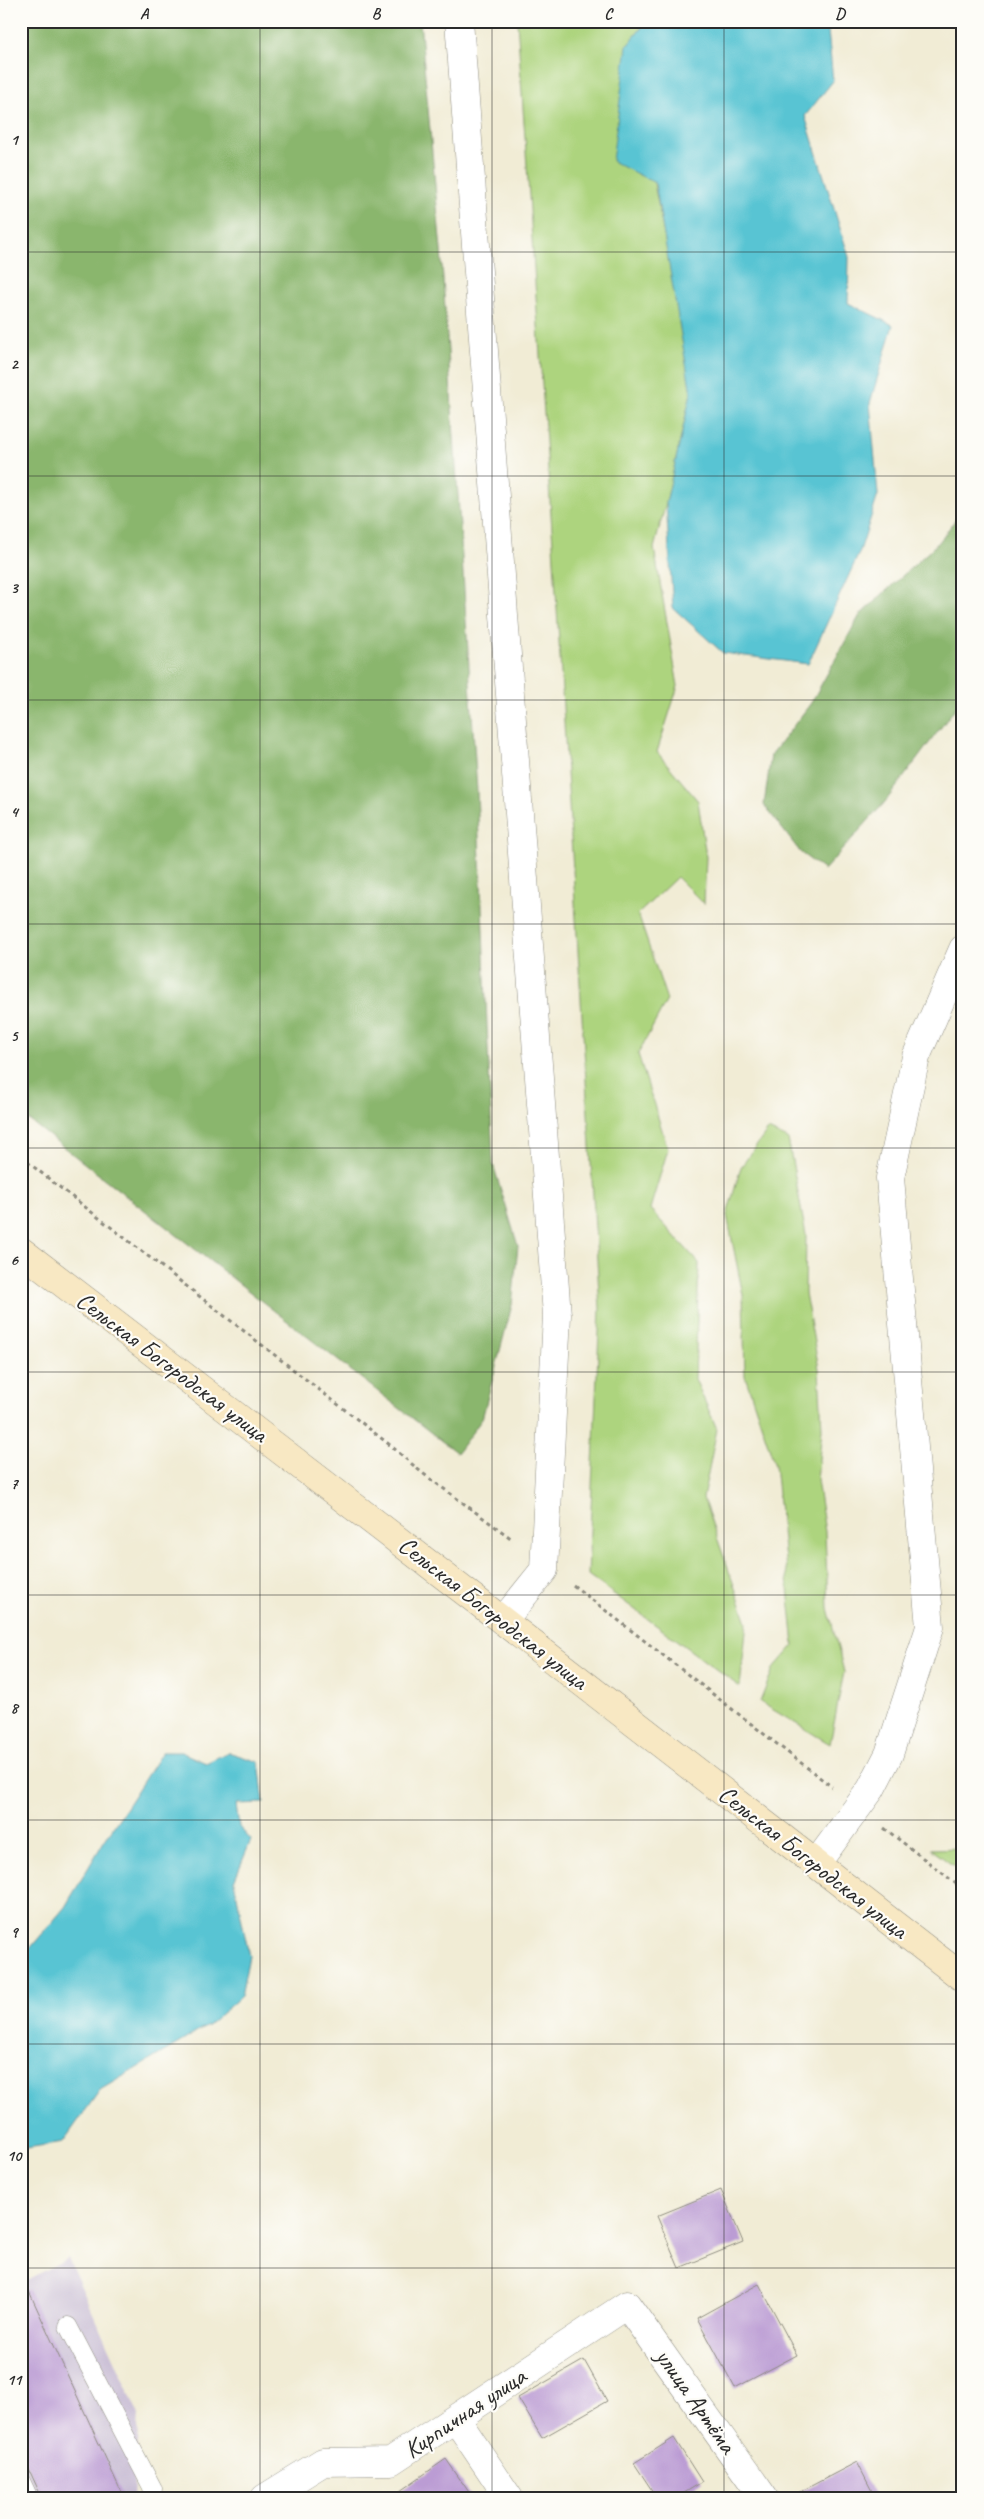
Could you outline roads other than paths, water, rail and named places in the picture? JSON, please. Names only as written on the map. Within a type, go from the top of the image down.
[{"type":"main road","name":"Сельская Богородская улица","points":[[21,1251],[503,1621],[963,1978]]},
{"type":"street","points":[[459,21],[557,1314],[544,1570],[503,1621]]},
{"type":"street","points":[[816,1864],[871,1789],[889,1754],[930,1627],[890,1178],[916,1057],[963,948]]},
{"type":"street","name":"Кирпичная улица","points":[[265,2498],[322,2462],[391,2462],[627,2305]]},
{"type":"street","name":"улица Артёма","points":[[627,2305],[764,2498]]},
{"type":"street","points":[[456,2419],[509,2498]]},
{"type":"lane","points":[[68,2326],[153,2489],[151,2498]]},
{"type":"lane","points":[[21,2481],[29,2498]]},
{"type":"water","points":[[647,21],[827,21],[833,81],[805,116],[849,257],[848,303],[893,325],[870,403],[878,495],[860,551],[808,664],[723,653],[673,608],[666,503],[691,393],[655,183],[612,161],[627,46]]},
{"type":"water","points":[[162,1752],[181,1752],[206,1763],[228,1752],[259,1762],[264,1803],[236,1804],[239,1827],[251,1840],[234,1881],[249,1956],[241,1996],[209,2025],[100,2090],[63,2142],[21,2149],[21,1959],[65,1907],[103,1843]]}]
